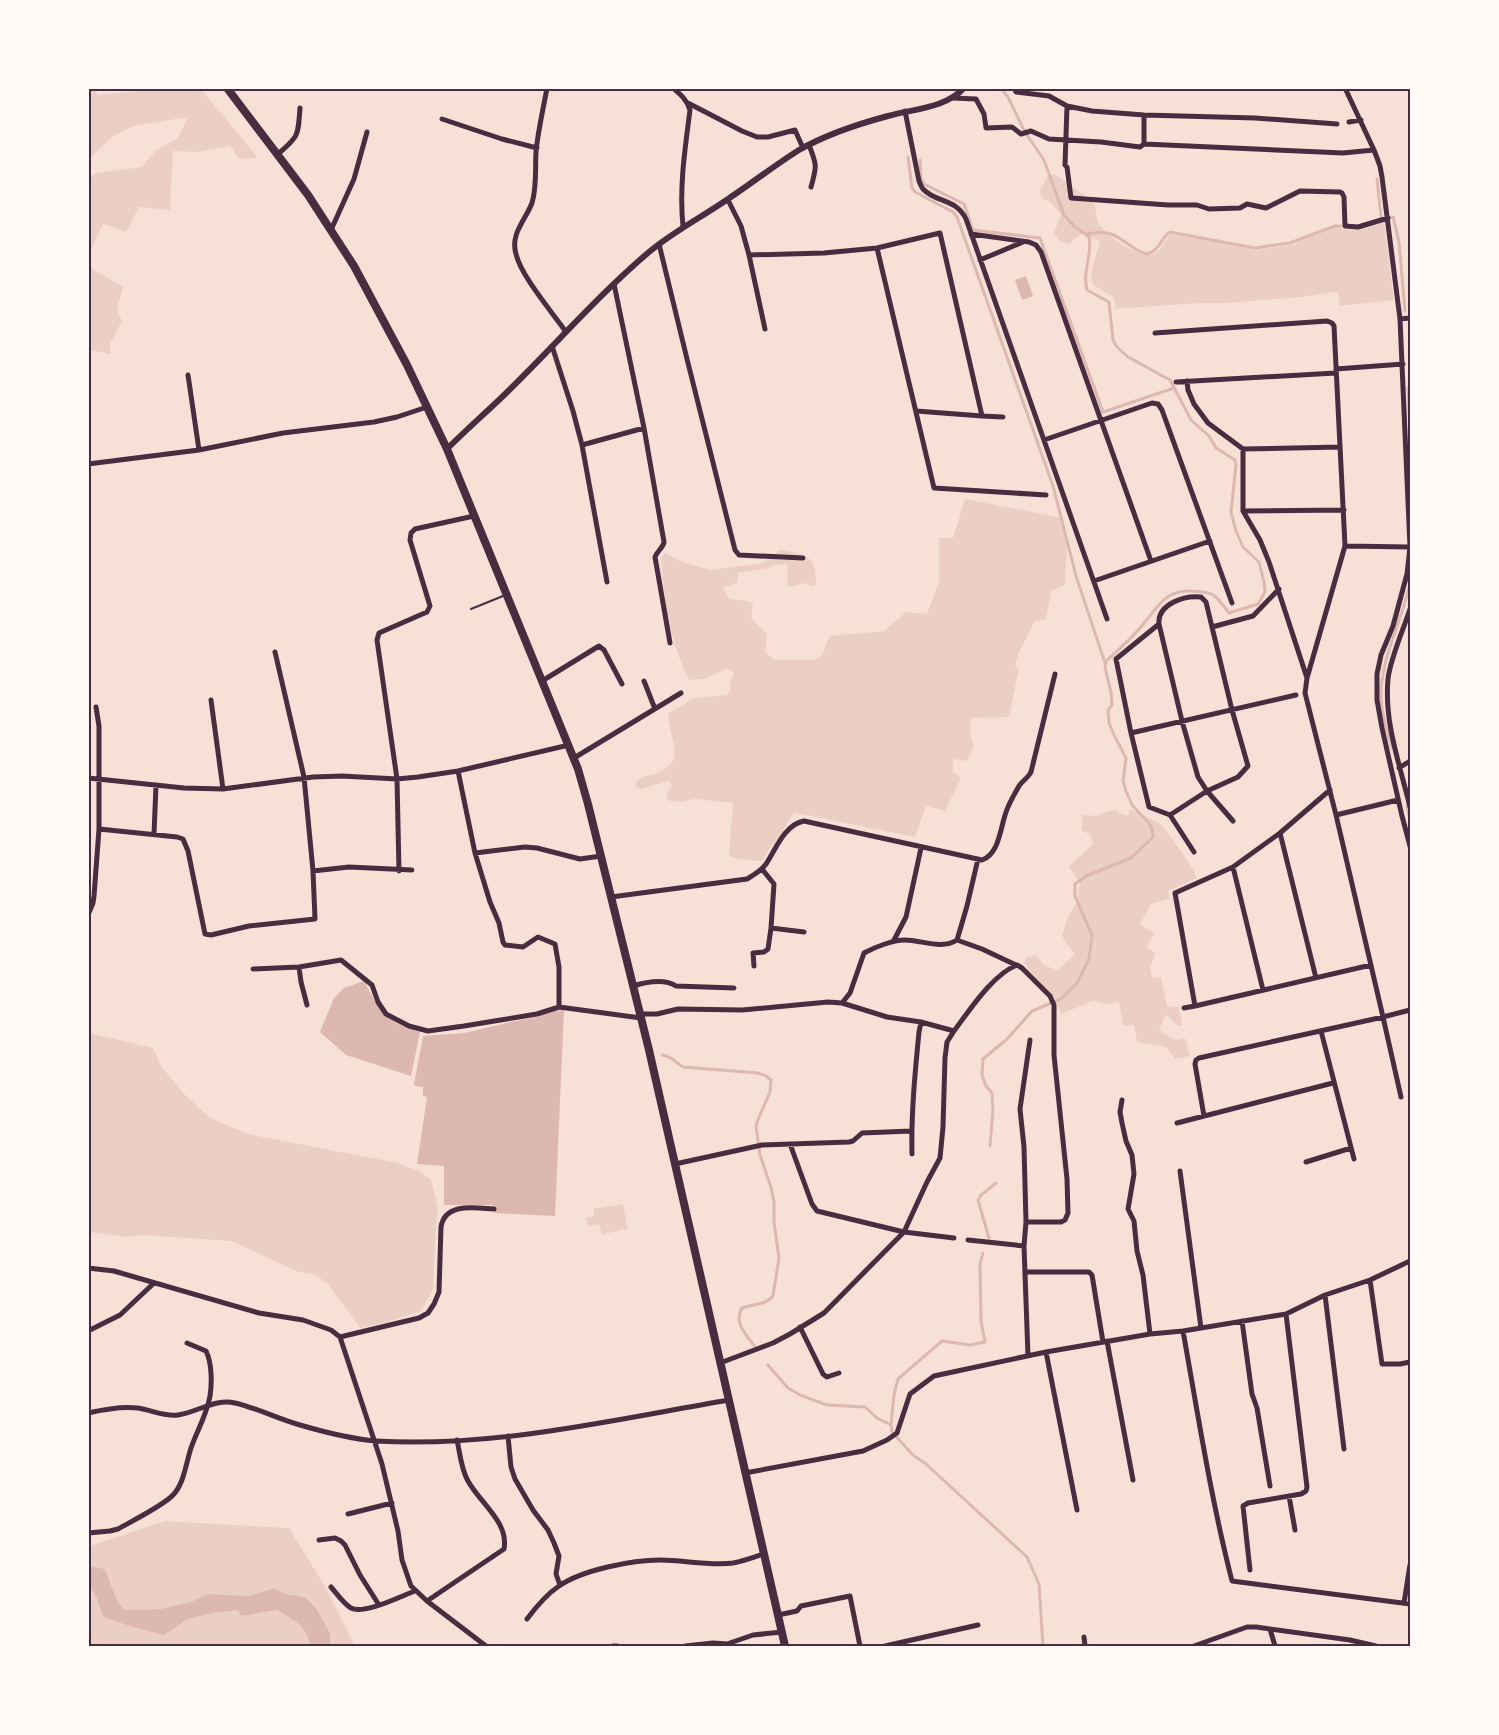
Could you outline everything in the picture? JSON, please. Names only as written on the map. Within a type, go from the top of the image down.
[{"type":"main road","points":[[227,88],[308,195],[384,320],[447,449],[574,758],[641,1016],[785,1647]]},
{"type":"street","points":[[547,88],[537,148],[534,194],[516,233],[514,243],[515,254],[525,275],[566,332]]},
{"type":"street","points":[[673,88],[684,97],[690,110],[684,155],[681,205],[683,226]]},
{"type":"street","points":[[447,449],[614,284],[683,226],[728,200],[778,163],[806,146],[831,134],[905,111],[938,104],[956,96],[964,88]]},
{"type":"street","points":[[1014,88],[1016,92],[1049,96],[1067,106],[1092,111],[1337,124]]},
{"type":"street","points":[[1346,88],[1380,166],[1400,319],[1408,436],[1410,547],[1407,574],[1393,626],[1381,655],[1377,674],[1377,700],[1410,846]]},
{"type":"street","points":[[956,96],[976,99],[984,114],[986,128],[1012,127],[1021,134],[1030,131],[1049,139],[1140,147],[1144,144],[1343,153],[1374,150]]},
{"type":"street","points":[[688,103],[757,137],[795,130],[816,164],[816,174],[811,187]]},
{"type":"street","points":[[1067,106],[1065,165],[1071,198],[1197,205],[1209,209],[1240,208],[1247,204],[1266,208],[1300,191],[1340,192],[1344,197],[1345,226],[1358,226],[1388,218]]},
{"type":"street","points":[[278,154],[295,140],[300,108]]},
{"type":"street","points":[[905,111],[919,180],[923,189],[963,212],[1107,619]]},
{"type":"street","points":[[1144,115],[1144,144]]},
{"type":"street","points":[[442,119],[537,148]]},
{"type":"street","points":[[1348,122],[1361,120]]},
{"type":"street","points":[[331,230],[354,179],[366,132]]},
{"type":"street","points":[[728,200],[741,226],[750,255],[765,329]]},
{"type":"street","points":[[750,255],[824,253],[877,248],[940,233],[982,416]]},
{"type":"street","points":[[971,234],[1036,245],[1041,252],[1151,561]]},
{"type":"street","points":[[980,260],[1024,242]]},
{"type":"street","points":[[659,244],[735,550],[739,555],[803,558]]},
{"type":"street","points":[[877,248],[934,488],[1046,495]]},
{"type":"street","points":[[614,284],[644,428],[664,542],[655,557],[670,643]]},
{"type":"street","points":[[1400,319],[1410,318]]},
{"type":"street","points":[[1131,733],[1299,692],[1307,678],[1345,546],[1334,326],[1332,323],[1327,321],[1155,333]]},
{"type":"street","points":[[552,345],[582,445],[607,582]]},
{"type":"street","points":[[1176,382],[1403,364]]},
{"type":"street","points":[[188,375],[199,450]]},
{"type":"street","points":[[1403,377],[1410,377]]},
{"type":"street","points":[[1186,381],[1194,404],[1208,423],[1243,449],[1340,447]]},
{"type":"street","points":[[1044,440],[1152,403],[1158,404],[1232,603]]},
{"type":"street","points":[[88,464],[199,450],[283,433],[374,422],[427,407]]},
{"type":"street","points":[[916,411],[1004,417]]},
{"type":"street","points":[[582,445],[644,428]]},
{"type":"street","points":[[1243,449],[1243,511],[1260,540],[1279,589],[1307,678]]},
{"type":"street","points":[[1243,511],[1344,510]]},
{"type":"street","points":[[399,871],[397,779],[377,640],[379,633],[430,609],[410,540],[411,533],[416,529],[474,516]]},
{"type":"street","points":[[1094,581],[1210,541]]},
{"type":"street","points":[[1345,546],[1410,547]]},
{"type":"street","points":[[1212,627],[1253,616],[1279,589]]},
{"type":"street","points":[[1170,815],[1207,791],[1238,777],[1248,766],[1206,602],[1202,597],[1194,596],[1178,600],[1167,607],[1159,620],[1182,721],[1198,777],[1207,791],[1233,821]]},
{"type":"street","points":[[1410,609],[1388,677],[1388,707],[1392,738],[1410,807]]},
{"type":"street","points":[[1160,624],[1116,659],[1149,807],[1170,815],[1194,852]]},
{"type":"street","points":[[542,681],[599,646],[604,650],[622,684]]},
{"type":"street","points":[[99,829],[177,837],[183,840],[188,851],[205,934],[211,935],[249,926],[315,919],[304,777],[275,652]]},
{"type":"street","points":[[611,897],[747,879],[762,869],[781,839],[796,823],[804,821],[982,861],[989,858],[995,849],[1007,810],[1020,784],[1031,772],[1055,674]]},
{"type":"street","points":[[644,681],[654,709]]},
{"type":"street","points":[[1299,692],[1330,790],[1401,1097]]},
{"type":"street","points":[[574,758],[681,693]]},
{"type":"street","points":[[210,700],[223,789]]},
{"type":"street","points":[[88,915],[99,829],[99,726],[96,707]]},
{"type":"street","points":[[88,778],[223,789],[304,777],[342,776],[397,779],[458,771],[569,745]]},
{"type":"street","points":[[1392,772],[1410,762]]},
{"type":"street","points":[[458,771],[475,853],[499,923],[503,942],[505,945],[523,947],[538,937],[555,944],[559,967],[559,1007]]},
{"type":"street","points":[[154,834],[156,785]]},
{"type":"street","points":[[1195,1006],[1175,893],[1233,867],[1280,833],[1330,790]]},
{"type":"street","points":[[1336,815],[1398,800]]},
{"type":"street","points":[[1280,833],[1316,978]]},
{"type":"street","points":[[475,853],[525,847],[580,860],[601,856]]},
{"type":"street","points":[[894,940],[906,917],[921,848]]},
{"type":"street","points":[[842,1003],[850,993],[864,953],[894,940],[946,944],[957,940],[978,859]]},
{"type":"street","points":[[313,871],[349,867],[412,870]]},
{"type":"street","points":[[1233,867],[1263,990]]},
{"type":"street","points":[[754,966],[753,952],[764,952],[768,949],[771,928],[774,884],[762,869]]},
{"type":"street","points":[[771,928],[804,932]]},
{"type":"street","points":[[957,940],[1022,968],[1050,996],[1054,1005],[1054,1055],[1067,1179],[1068,1213],[1062,1222],[1026,1222]]},
{"type":"street","points":[[253,969],[299,967],[341,960],[369,981],[386,1014],[409,1026],[428,1031],[537,1014],[559,1007],[641,1016],[678,1009],[742,1010],[828,1002],[842,1003],[887,1017],[921,1022],[954,1031]]},
{"type":"street","points":[[720,1363],[773,1343],[824,1313],[904,1232],[940,1158],[944,1127],[947,1042],[987,988],[1017,965]]},
{"type":"street","points":[[1184,1008],[1371,965]]},
{"type":"street","points":[[299,967],[307,1005]]},
{"type":"street","points":[[633,986],[670,982],[675,986],[734,988]]},
{"type":"street","points":[[1204,1116],[1195,1064],[1199,1058],[1410,1010]]},
{"type":"street","points":[[912,1154],[911,1131],[921,1022]]},
{"type":"street","points":[[1321,1031],[1354,1160]]},
{"type":"street","points":[[1028,1356],[1024,1246],[1026,1222],[1024,1147],[1020,1110],[1030,1040]]},
{"type":"street","points":[[1177,1123],[1333,1083]]},
{"type":"street","points":[[1122,1100],[1120,1112],[1126,1141],[1132,1155],[1134,1174],[1128,1209],[1134,1221],[1150,1334]]},
{"type":"street","points":[[675,1164],[762,1145],[849,1142],[862,1133],[911,1131]]},
{"type":"street","points":[[789,1144],[815,1210],[904,1232],[954,1238]]},
{"type":"street","points":[[1305,1162],[1351,1148]]},
{"type":"street","points":[[1180,1171],[1201,1328]]},
{"type":"street","points":[[340,1337],[419,1318],[428,1313],[439,1292],[442,1220],[457,1208],[494,1209]]},
{"type":"street","points":[[968,1240],[1024,1246]]},
{"type":"street","points":[[745,1473],[863,1451],[887,1440],[897,1433],[910,1394],[934,1376],[1105,1341],[1286,1314],[1325,1295],[1370,1280],[1410,1261]]},
{"type":"street","points":[[88,1268],[114,1271],[259,1313],[303,1320],[331,1330],[340,1337],[382,1464],[406,1575],[415,1590],[486,1647]]},
{"type":"street","points":[[1025,1272],[1089,1272],[1092,1275],[1133,1480]]},
{"type":"street","points":[[1370,1280],[1382,1364],[1410,1362]]},
{"type":"street","points":[[88,1330],[120,1316],[154,1283]]},
{"type":"street","points":[[1325,1295],[1344,1449]]},
{"type":"street","points":[[1250,1570],[1243,1506],[1248,1503],[1301,1494],[1306,1491],[1307,1487],[1286,1314]]},
{"type":"street","points":[[1242,1321],[1252,1394],[1257,1408],[1270,1486]]},
{"type":"street","points":[[800,1327],[823,1374],[827,1377],[839,1373]]},
{"type":"street","points":[[1183,1331],[1207,1472],[1232,1581],[1407,1603],[1410,1565]]},
{"type":"street","points":[[88,1533],[118,1528],[173,1497],[179,1488],[207,1407],[210,1386],[206,1351],[187,1343]]},
{"type":"street","points":[[1046,1352],[1077,1510]]},
{"type":"street","points":[[88,1413],[121,1407],[178,1415],[220,1402],[233,1402],[300,1425],[373,1441],[407,1442],[508,1436],[582,1427],[729,1401]]},
{"type":"street","points":[[508,1436],[511,1467],[515,1479],[548,1530],[559,1556],[556,1574],[560,1585]]},
{"type":"street","points":[[427,1600],[504,1549],[503,1529],[468,1481],[457,1440]]},
{"type":"street","points":[[1289,1496],[1294,1530]]},
{"type":"street","points":[[348,1514],[392,1503]]},
{"type":"street","points":[[319,1540],[334,1538],[345,1545],[379,1605]]},
{"type":"street","points":[[527,1619],[560,1585],[592,1571],[660,1560],[734,1563],[764,1554]]},
{"type":"street","points":[[331,1587],[349,1607],[354,1609],[379,1605],[415,1590]]},
{"type":"street","points":[[778,1616],[797,1611],[801,1606],[850,1596],[860,1647]]},
{"type":"street","points":[[885,1647],[978,1624]]},
{"type":"street","points":[[1196,1646],[1247,1628],[1257,1627],[1376,1647]]},
{"type":"street","points":[[1270,1629],[1275,1647]]},
{"type":"street","points":[[685,1647],[713,1643],[726,1644],[753,1635],[782,1632]]},
{"type":"street","points":[[1084,1637],[1084,1647]]},
{"type":"lane","points":[[471,609],[506,595]]},
{"type":"shaded area","points":[[89,88],[94,89],[98,95],[156,89],[201,89],[258,158],[239,159],[230,146],[197,152],[173,151],[170,210],[139,207],[126,232],[103,224],[89,254],[89,178],[97,173],[142,167],[155,151],[178,138],[188,117],[133,126],[112,137],[89,159]]},
{"type":"shaded area","points":[[1049,174],[1056,175],[1094,204],[1098,224],[1111,237],[1143,254],[1157,252],[1171,234],[1255,250],[1292,245],[1335,227],[1352,230],[1384,222],[1394,300],[1339,306],[1339,293],[1333,292],[1303,297],[1115,309],[1115,298],[1093,285],[1091,279],[1100,241],[1082,234],[1070,244],[1061,242],[1054,233],[1061,214],[1051,203],[1042,198],[1040,190]]},
{"type":"shaded area","points":[[88,260],[93,269],[123,287],[117,310],[122,321],[110,344],[110,354],[89,350]]},
{"type":"shaded area","points":[[1026,276],[1033,296],[1022,300],[1015,280]]},
{"type":"shaded area","points":[[965,499],[1061,518],[1067,543],[1065,585],[1051,591],[1046,619],[1035,621],[1018,654],[1015,667],[1019,668],[1009,717],[971,718],[970,734],[974,747],[967,761],[953,759],[953,772],[961,778],[945,811],[926,806],[915,837],[796,813],[792,815],[762,861],[729,856],[733,803],[695,799],[670,801],[667,798],[672,785],[669,781],[641,789],[636,787],[639,779],[660,772],[674,760],[675,751],[669,713],[694,698],[727,695],[734,674],[731,670],[726,669],[704,679],[689,680],[672,635],[669,620],[661,558],[665,553],[682,562],[711,570],[762,563],[780,550],[804,555],[812,562],[816,585],[811,586],[806,583],[788,587],[787,564],[738,573],[737,583],[723,587],[728,598],[753,603],[751,618],[767,634],[765,652],[775,660],[813,660],[822,655],[830,636],[884,631],[906,612],[927,614],[939,582],[939,538],[953,538]]},
{"type":"shaded area","points":[[1130,809],[1161,824],[1190,864],[1197,878],[1169,891],[1169,899],[1151,904],[1140,924],[1154,933],[1147,947],[1156,954],[1150,966],[1152,978],[1161,977],[1167,1006],[1179,1007],[1182,1025],[1178,1026],[1166,1015],[1159,1030],[1175,1040],[1185,1038],[1190,1056],[1175,1059],[1166,1047],[1137,1042],[1134,1026],[1123,1025],[1119,1002],[1106,1004],[1093,1001],[1061,1014],[1056,999],[1024,962],[1027,957],[1036,955],[1044,965],[1057,970],[1075,955],[1062,936],[1067,919],[1077,902],[1080,883],[1069,867],[1093,843],[1089,834],[1081,830],[1083,815],[1097,816],[1115,810],[1128,816]]},
{"type":"shaded area","points":[[364,981],[385,1014],[399,1024],[420,1032],[411,1076],[346,1055],[320,1032],[334,998],[344,988]]},
{"type":"shaded area","points":[[564,1010],[555,1216],[494,1213],[493,1205],[444,1205],[444,1166],[417,1164],[427,1097],[423,1096],[423,1087],[414,1084],[423,1036],[464,1033]]},
{"type":"shaded area","points":[[89,1033],[153,1048],[161,1066],[183,1093],[210,1118],[248,1134],[398,1163],[419,1171],[431,1180],[438,1207],[433,1290],[421,1311],[360,1328],[328,1284],[316,1275],[299,1272],[231,1241],[141,1235],[128,1237],[89,1232]]},
{"type":"shaded area","points":[[623,1204],[628,1230],[623,1229],[602,1235],[599,1224],[588,1226],[586,1218],[594,1216],[593,1209]]},
{"type":"shaded area","points":[[165,1521],[289,1528],[326,1588],[353,1646],[330,1646],[330,1633],[305,1597],[286,1594],[274,1588],[249,1596],[208,1594],[191,1602],[160,1609],[123,1610],[115,1596],[110,1579],[89,1566],[89,1545]]},
{"type":"shaded area","points":[[89,1566],[104,1569],[124,1610],[160,1609],[191,1602],[208,1594],[249,1596],[274,1588],[286,1594],[305,1597],[315,1607],[330,1633],[330,1646],[310,1646],[303,1628],[277,1610],[241,1616],[238,1610],[213,1613],[188,1619],[164,1635],[133,1627],[103,1617],[89,1585]]},
{"type":"shaded area","points":[[88,1585],[97,1599],[103,1617],[164,1634],[188,1619],[213,1613],[238,1610],[241,1616],[277,1610],[303,1628],[310,1646],[89,1646]]},
{"type":"waterway","points":[[990,1146],[992,1093],[986,1086],[982,1075],[983,1059],[1007,1039],[1032,1011],[1061,999],[1077,983],[1089,959],[1092,935],[1075,896],[1075,884],[1086,876],[1131,858],[1153,837],[1149,823],[1132,805],[1123,781],[1126,758],[1109,723],[1108,710],[1112,705],[1105,667],[1106,661],[1131,638],[1161,602],[1174,593],[1206,592],[1217,598],[1229,613],[1258,604],[1265,592],[1259,562],[1243,547],[1231,512],[1235,460],[1216,448],[1209,436],[1191,420],[1170,380],[1128,357],[1117,347],[1113,340],[1109,302],[1087,290],[1089,237],[1064,215],[1044,160],[1025,132],[1008,97],[1002,90],[996,88]]},
{"type":"waterway","points":[[908,157],[912,188],[915,192],[953,212],[957,217],[1053,486],[1076,576],[1105,663]]},
{"type":"waterway","points":[[920,160],[921,178],[924,184],[964,204],[973,230],[1040,238],[1103,412],[1174,388]]},
{"type":"waterway","points":[[1377,179],[1381,216]]},
{"type":"waterway","points":[[1389,218],[1393,217],[1399,242],[1405,311]]},
{"type":"waterway","points":[[1086,234],[1102,232],[1111,234],[1147,254],[1155,250],[1170,232],[1255,248],[1290,243],[1335,226],[1341,226]]},
{"type":"waterway","points":[[1408,388],[1410,432]]},
{"type":"waterway","points":[[1392,748],[1382,711],[1382,683],[1384,668],[1410,582]]},
{"type":"waterway","points":[[1407,806],[1410,819]]},
{"type":"waterway","points":[[662,1055],[671,1058],[683,1067],[758,1073],[771,1080],[770,1092],[756,1127],[760,1155],[774,1202],[779,1258],[773,1296],[763,1303],[742,1308],[740,1313],[742,1329],[755,1347]]},
{"type":"waterway","points":[[989,1238],[978,1200],[996,1183]]},
{"type":"waterway","points":[[983,1253],[980,1264],[981,1321],[985,1342],[970,1345],[942,1341],[898,1379],[894,1395],[892,1432],[913,1455],[926,1464],[1027,1557],[1039,1584],[1043,1646]]},
{"type":"waterway","points":[[768,1365],[788,1388],[800,1395],[827,1405],[865,1407],[877,1418],[891,1425]]}]
